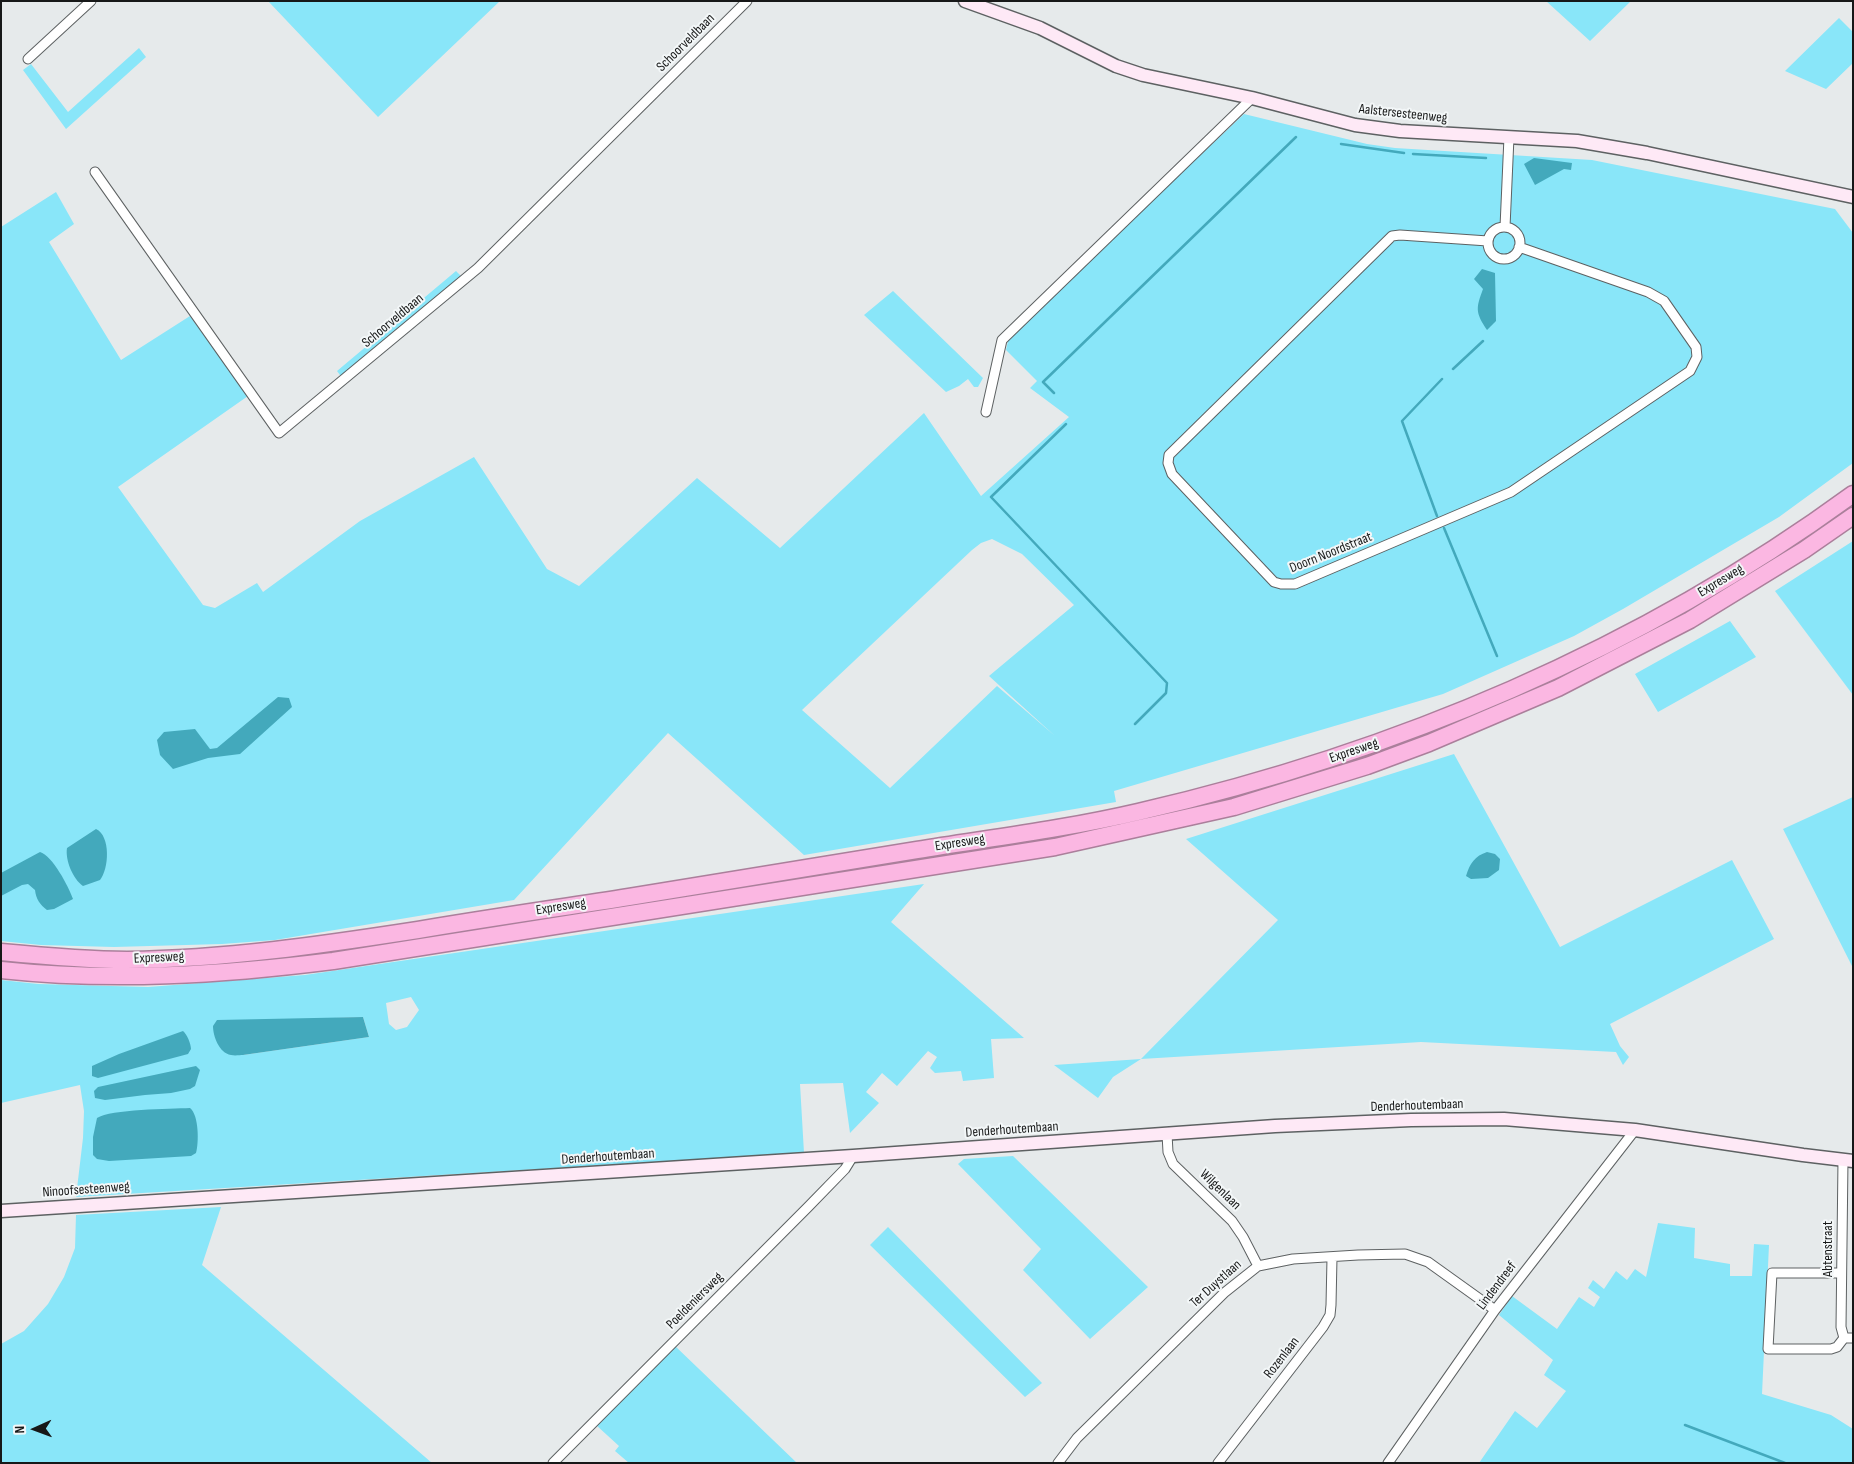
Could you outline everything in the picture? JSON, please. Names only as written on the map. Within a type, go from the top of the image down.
[{"type":"highway","name":"Expresweg","points":[[1,952],[126,960],[279,950],[1049,829],[1154,808],[1292,772],[1358,750],[1431,724],[1584,657],[1684,603],[1794,535],[1853,494]]},
{"type":"highway","name":"Expresweg","points":[[1,970],[76,976],[176,976],[333,961],[1055,846],[1234,807],[1367,766],[1429,743],[1558,688],[1690,620],[1804,550],[1853,516]]},
{"type":"street","points":[[28,59],[91,1]]},
{"type":"street","name":"Schoorveldbaan","points":[[95,172],[279,433],[478,268],[747,1]]},
{"type":"street","name":"Aalstersesteenweg","points":[[966,1],[1040,28],[1116,66],[1143,74],[1252,98],[1355,125],[1400,131],[1568,140],[1615,147],[1853,197]]},
{"type":"street","points":[[986,412],[1002,340],[1252,98]]},
{"type":"street","points":[[1505,227],[1510,137]]},
{"type":"street","points":[[1505,227],[1515,231],[1518,235],[1519,247],[1517,252],[1510,257],[1499,258],[1491,252],[1488,241],[1493,231],[1505,227]]},
{"type":"street","name":"Doorn Noordstraat","points":[[1488,241],[1392,236],[1185,437],[1169,455],[1168,463],[1172,474],[1274,582],[1295,584],[1511,492],[1690,371],[1697,357],[1696,347],[1664,301],[1648,292],[1519,247]]},
{"type":"street","name":"Denderhoutembaan","points":[[172,1199],[853,1156],[1285,1126],[1411,1120],[1504,1119],[1635,1130],[1848,1160]]},
{"type":"street","name":"Lindendreef","points":[[1388,1463],[1495,1310],[1635,1130]]},
{"type":"street","name":"Wilgenlaan","points":[[1167,1134],[1168,1152],[1173,1164],[1232,1221],[1243,1236],[1258,1266]]},
{"type":"street","name":"Poeldeniersweg","points":[[553,1463],[808,1207],[845,1169],[853,1156]]},
{"type":"street","name":"Abtenstraat","points":[[1848,1160],[1841,1273],[1841,1327],[1848,1338]]},
{"type":"street","name":"Ninoofsesteenweg","points":[[1,1211],[172,1199]]},
{"type":"street","name":"Ter Duystlaan","points":[[1058,1463],[1077,1438],[1224,1293],[1258,1266],[1292,1260],[1394,1253],[1417,1258],[1438,1269],[1495,1310]]},
{"type":"street","name":"Rozenlaan","points":[[1218,1463],[1323,1327],[1330,1314],[1332,1305],[1332,1258]]},
{"type":"street","points":[[1841,1273],[1772,1273],[1768,1349],[1831,1349],[1837,1347],[1848,1338]]},
{"type":"street","points":[[1842,1288],[1853,1289]]},
{"type":"shaded area","points":[[268,1],[500,1],[378,117]]},
{"type":"shaded area","points":[[1546,1],[1631,1],[1590,41]]},
{"type":"shaded area","points":[[1839,18],[1853,32],[1853,63],[1826,89],[1785,71]]},
{"type":"shaded area","points":[[139,48],[146,57],[66,129],[23,70],[31,64],[68,112]]},
{"type":"shaded area","points":[[1244,114],[1367,144],[1395,148],[1592,160],[1835,209],[1853,233],[1853,463],[1779,517],[1574,636],[1443,694],[1114,791],[1116,802],[804,855],[668,733],[514,900],[275,940],[222,944],[114,947],[41,945],[1,941],[1,227],[56,192],[74,224],[49,242],[121,360],[190,316],[248,396],[118,487],[203,605],[215,608],[257,583],[263,592],[360,521],[474,457],[547,569],[579,586],[697,478],[780,548],[924,413],[981,496],[1069,417],[1030,388],[1037,381],[1006,350],[1008,341],[1100,250]],"holes":[[[992,539],[1022,554],[1074,605],[989,676],[1055,736],[997,686],[890,788],[802,710],[981,543]]]},
{"type":"shaded area","points":[[1534,158],[1572,163],[1571,170],[1564,169],[1535,185],[1524,164]]},
{"type":"shaded area","points":[[1482,269],[1495,273],[1496,321],[1487,330],[1480,319],[1478,310],[1483,289],[1474,279]]},
{"type":"shaded area","points":[[456,271],[462,277],[343,379],[337,371]]},
{"type":"shaded area","points":[[893,291],[983,378],[978,387],[974,387],[968,379],[946,392],[864,315]]},
{"type":"shaded area","points":[[1853,541],[1853,695],[1775,591]]},
{"type":"shaded area","points":[[1730,621],[1756,657],[1658,712],[1635,674]]},
{"type":"shaded area","points":[[278,697],[289,698],[292,707],[240,754],[208,758],[173,769],[160,755],[157,740],[164,732],[195,729],[210,749],[217,748]]},
{"type":"shaded area","points":[[1454,754],[1560,947],[1732,860],[1774,939],[1610,1024],[1620,1046],[1629,1057],[1623,1065],[1616,1052],[1421,1042],[1141,1059],[1278,920],[1186,839]]},
{"type":"shaded area","points":[[1853,797],[1853,968],[1783,829]]},
{"type":"shaded area","points":[[96,829],[104,838],[107,861],[100,880],[83,886],[70,869],[67,848]]},
{"type":"shaded area","points":[[40,852],[45,854],[55,865],[73,899],[54,909],[47,910],[39,902],[35,890],[28,884],[22,885],[1,896],[1,873]]},
{"type":"shaded area","points":[[1487,852],[1495,854],[1500,859],[1499,870],[1488,878],[1471,879],[1466,876],[1469,867],[1474,861]]},
{"type":"shaded area","points":[[924,884],[891,922],[1024,1038],[991,1039],[994,1078],[963,1081],[961,1071],[935,1073],[930,1068],[937,1057],[928,1051],[897,1086],[882,1073],[866,1092],[879,1103],[850,1133],[843,1083],[800,1084],[804,1153],[76,1197],[83,1138],[84,1111],[80,1085],[1,1103],[1,980],[38,984],[148,987],[305,975]],"holes":[[[411,997],[419,1010],[407,1027],[396,1030],[389,1024],[386,1003]],[[363,1017],[369,1037],[243,1055],[230,1055],[335,1018]]]},
{"type":"shaded area","points":[[363,1017],[369,1037],[243,1055],[231,1055],[223,1051],[218,1044],[213,1030],[217,1020]]},
{"type":"shaded area","points":[[183,1031],[190,1044],[191,1049],[188,1054],[98,1078],[92,1076],[92,1066],[119,1054]]},
{"type":"shaded area","points":[[1141,1059],[1113,1077],[1098,1098],[1054,1065]]},
{"type":"shaded area","points":[[196,1066],[200,1070],[195,1086],[190,1089],[171,1093],[105,1100],[95,1098],[94,1091],[98,1087]]},
{"type":"shaded area","points":[[190,1108],[197,1123],[198,1136],[196,1153],[191,1156],[109,1161],[97,1159],[93,1155],[93,1137],[97,1118],[127,1111]]},
{"type":"shaded area","points":[[1013,1156],[1148,1287],[1090,1339],[1023,1270],[1041,1249],[958,1164],[964,1159]]},
{"type":"shaded area","points":[[221,1207],[202,1265],[432,1463],[1,1463],[1,1344],[24,1331],[48,1304],[64,1277],[75,1248],[76,1215]]},
{"type":"shaded area","points":[[1658,1223],[1695,1228],[1694,1258],[1730,1264],[1730,1276],[1752,1276],[1754,1244],[1769,1245],[1762,1394],[1831,1415],[1853,1429],[1853,1463],[1479,1463],[1515,1411],[1537,1428],[1566,1391],[1544,1375],[1553,1360],[1499,1315],[1512,1296],[1557,1329],[1579,1297],[1594,1307],[1600,1297],[1588,1288],[1593,1280],[1604,1289],[1616,1271],[1627,1280],[1635,1269],[1646,1277]]},
{"type":"shaded area","points":[[888,1227],[1042,1383],[1025,1397],[870,1245]]},
{"type":"shaded area","points":[[674,1345],[797,1463],[629,1463],[615,1451],[619,1446],[596,1425]]},
{"type":"waterway","points":[[1054,393],[1043,382],[1296,137]]},
{"type":"waterway","points":[[1341,144],[1404,153]]},
{"type":"waterway","points":[[1413,154],[1486,158]]},
{"type":"waterway","points":[[1453,369],[1483,341]]},
{"type":"waterway","points":[[1437,516],[1402,421],[1442,379]]},
{"type":"waterway","points":[[1066,424],[991,497],[1167,683],[1166,693],[1135,724]]},
{"type":"waterway","points":[[1444,528],[1497,656]]},
{"type":"waterway","points":[[1685,1425],[1785,1463]]}]
